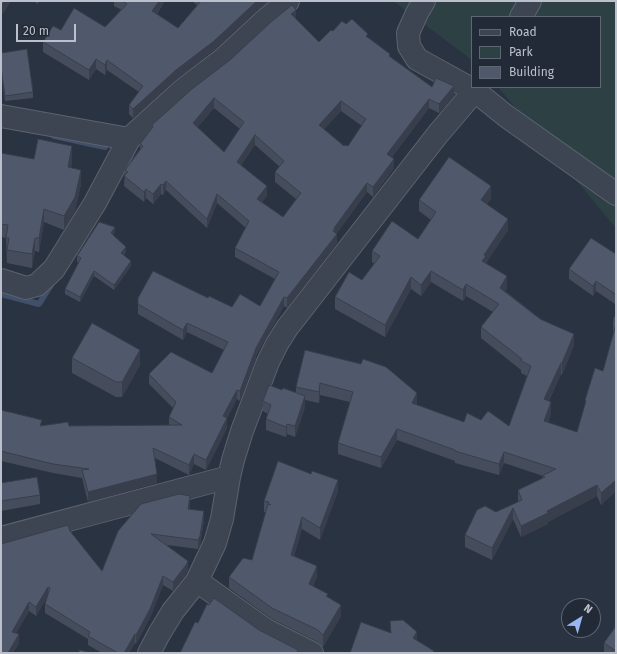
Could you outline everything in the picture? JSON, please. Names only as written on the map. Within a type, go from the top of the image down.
[{"type":"street","points":[[1,280],[26,288],[37,285],[54,269],[95,203],[129,139],[184,89],[222,60],[288,1]]},
{"type":"street","points":[[424,1],[408,33],[409,46],[417,59],[471,86]]},
{"type":"street","points":[[522,16],[530,1]]},
{"type":"street","points":[[149,653],[173,611],[197,581],[215,543],[222,519],[229,476],[242,431],[268,362],[277,344],[287,328],[438,134],[477,89],[506,116],[616,194]]},
{"type":"street","points":[[1,116],[129,139]]},
{"type":"street","points":[[1,538],[229,476]]},
{"type":"street","points":[[197,581],[266,630],[312,653]]},
{"type":"green space","points":[[393,1],[616,1],[616,228],[499,88],[601,88],[601,16],[471,16],[471,59]]},
{"type":"building","points":[[122,1],[159,1],[152,11],[178,28],[201,1],[257,1],[214,41],[176,70],[133,109],[129,105],[143,86],[107,60],[105,65],[96,59],[89,70],[43,42],[53,26],[61,30],[74,8],[105,27],[127,4]]},
{"type":"building","points":[[292,5],[296,10],[291,14],[319,42],[331,30],[333,31],[342,21],[346,24],[352,19],[368,34],[366,36],[390,54],[389,56],[432,87],[436,78],[454,86],[439,104],[429,99],[387,154],[394,159],[373,187],[367,183],[334,228],[333,231],[337,234],[287,298],[284,297],[256,348],[240,391],[237,390],[223,416],[227,418],[206,460],[194,454],[189,465],[153,448],[157,474],[88,492],[82,470],[89,469],[53,464],[1,451],[1,410],[42,420],[40,426],[68,422],[69,426],[182,425],[169,417],[176,402],[149,374],[171,352],[212,373],[228,342],[187,323],[183,330],[138,304],[138,298],[153,271],[208,298],[209,296],[232,307],[240,294],[260,306],[279,272],[235,248],[249,221],[217,194],[207,219],[166,181],[163,185],[161,184],[153,194],[146,189],[144,192],[124,176],[128,172],[125,170],[143,146],[140,144],[153,127],[152,125],[192,89],[230,60],[271,22]],"holes":[[[214,98],[244,122],[224,152],[193,123]],[[341,101],[366,119],[348,146],[344,146],[319,125]],[[255,135],[284,161],[275,172],[301,193],[283,217],[257,199],[267,186],[237,162]]]},
{"type":"building","points":[[27,49],[33,92],[5,96],[1,67],[1,53]]},
{"type":"building","points":[[38,139],[72,146],[68,167],[81,170],[75,197],[64,216],[44,209],[39,238],[35,238],[32,254],[7,250],[9,238],[6,238],[8,225],[1,224],[1,153],[34,159]]},
{"type":"building","points":[[449,157],[491,186],[481,200],[508,219],[484,255],[486,256],[482,261],[507,276],[500,288],[540,319],[574,334],[562,363],[544,399],[551,402],[544,421],[577,432],[595,368],[603,371],[616,324],[616,480],[601,493],[597,485],[547,511],[548,513],[521,526],[513,508],[492,548],[465,535],[477,510],[485,506],[496,512],[522,500],[518,490],[545,477],[542,476],[556,469],[504,452],[499,464],[455,451],[397,429],[381,457],[338,443],[353,392],[320,383],[319,392],[296,387],[305,350],[361,364],[363,359],[386,367],[417,393],[412,403],[464,422],[467,413],[481,420],[488,411],[509,426],[531,366],[521,361],[522,359],[481,327],[499,304],[466,284],[463,290],[431,271],[421,285],[411,277],[385,325],[335,297],[349,272],[362,280],[380,256],[372,251],[392,221],[418,239],[436,212],[419,200]]},
{"type":"building","points":[[99,222],[115,227],[111,233],[126,247],[121,253],[131,261],[114,285],[94,271],[80,297],[65,289],[81,258],[77,256]]},
{"type":"building","points":[[591,238],[616,254],[615,294],[596,281],[593,286],[569,269]]},
{"type":"building","points":[[92,323],[140,350],[122,382],[116,382],[72,358]]},
{"type":"building","points":[[269,385],[282,390],[283,388],[305,396],[295,426],[287,424],[286,427],[266,419],[271,405],[263,401]]},
{"type":"building","points":[[278,461],[311,474],[312,471],[338,480],[320,528],[302,517],[291,555],[317,566],[309,584],[328,594],[326,596],[341,605],[323,635],[318,630],[272,608],[229,577],[243,558],[252,560],[268,504],[271,505],[268,503],[269,502],[264,501]]},
{"type":"building","points":[[37,477],[40,495],[1,501],[1,483]]},
{"type":"building","points":[[179,494],[190,496],[188,509],[204,511],[200,536],[198,540],[151,534],[188,561],[173,582],[163,576],[150,609],[124,653],[118,653],[88,636],[90,632],[45,604],[50,588],[48,587],[36,607],[29,602],[12,632],[19,634],[8,653],[1,653],[1,544],[68,525],[70,531],[102,571],[118,531],[141,504]]},
{"type":"building","points":[[214,598],[259,630],[298,650],[296,653],[180,653],[195,622],[198,623],[207,604],[209,605]]},
{"type":"building","points":[[403,620],[417,632],[413,638],[434,651],[433,653],[350,653],[361,622],[391,633],[390,621]]},
{"type":"building","points":[[616,626],[616,651],[604,643]]},
{"type":"building","points":[[80,650],[91,653],[78,653]]},
{"type":"waterway","points":[[54,136],[105,147]]},
{"type":"waterway","points":[[1,294],[39,304],[51,285]]}]
